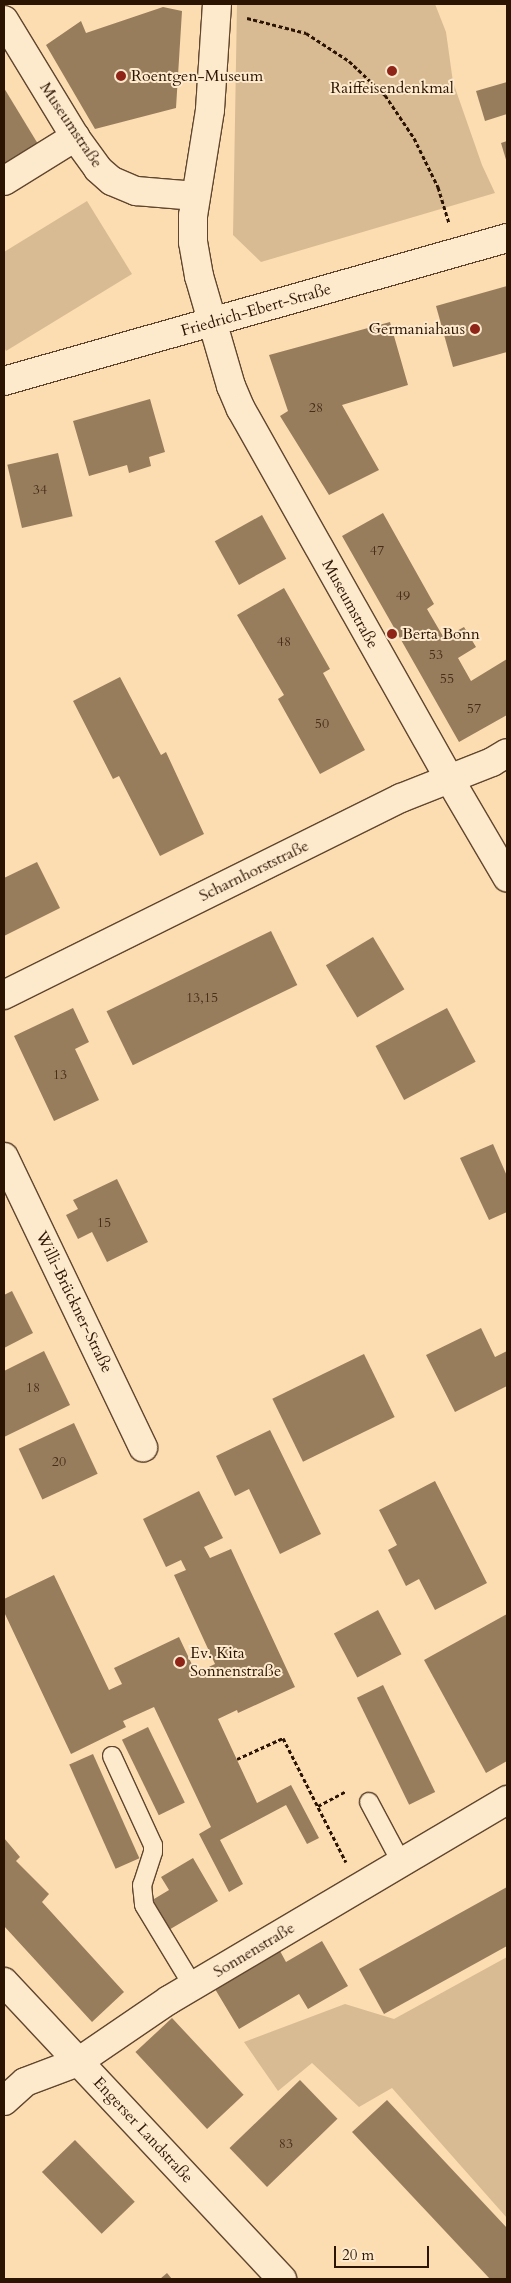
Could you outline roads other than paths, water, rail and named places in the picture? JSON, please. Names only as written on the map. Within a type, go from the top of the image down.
[{"type":"street","name":"Museumstraße","points":[[217,7],[207,138],[196,196],[193,242],[199,276],[212,323],[241,409],[450,780],[507,877]]},
{"type":"street","name":"Museumstraße","points":[[4,20],[75,137],[98,169],[112,181],[136,191],[196,196]]},
{"type":"street","points":[[4,181],[75,137]]},
{"type":"street","name":"Friedrich-Ebert-Straße","points":[[4,382],[507,238]]},
{"type":"street","name":"Scharnhorststraße","points":[[4,995],[401,798],[492,762],[507,752]]},
{"type":"street","name":"Willi-Brückner-Straße","points":[[4,1157],[144,1447]]},
{"type":"street","name":"Sonnenstraße","points":[[4,2102],[25,2082],[78,2062],[193,1986],[507,1800]]},
{"type":"street","name":"Engerser Landstraße","points":[[4,1982],[282,2279]]},
{"type":"lane","points":[[112,1756],[153,1844],[153,1852],[142,1885],[141,1894],[144,1905],[193,1986]]},
{"type":"lane","points":[[369,1802],[401,1862]]},
{"type":"place","name":"Raiffeisendenkmal","points":[[392,71]]},
{"type":"place","name":"Roentgen-Museum","points":[[121,76]]},
{"type":"place","name":"Germaniahaus","points":[[475,329]]},
{"type":"place","name":"Berta Bonn","points":[[392,634]]},
{"type":"place","name":"Ev. Kita Sonnenstraße","points":[[180,1662]]}]
